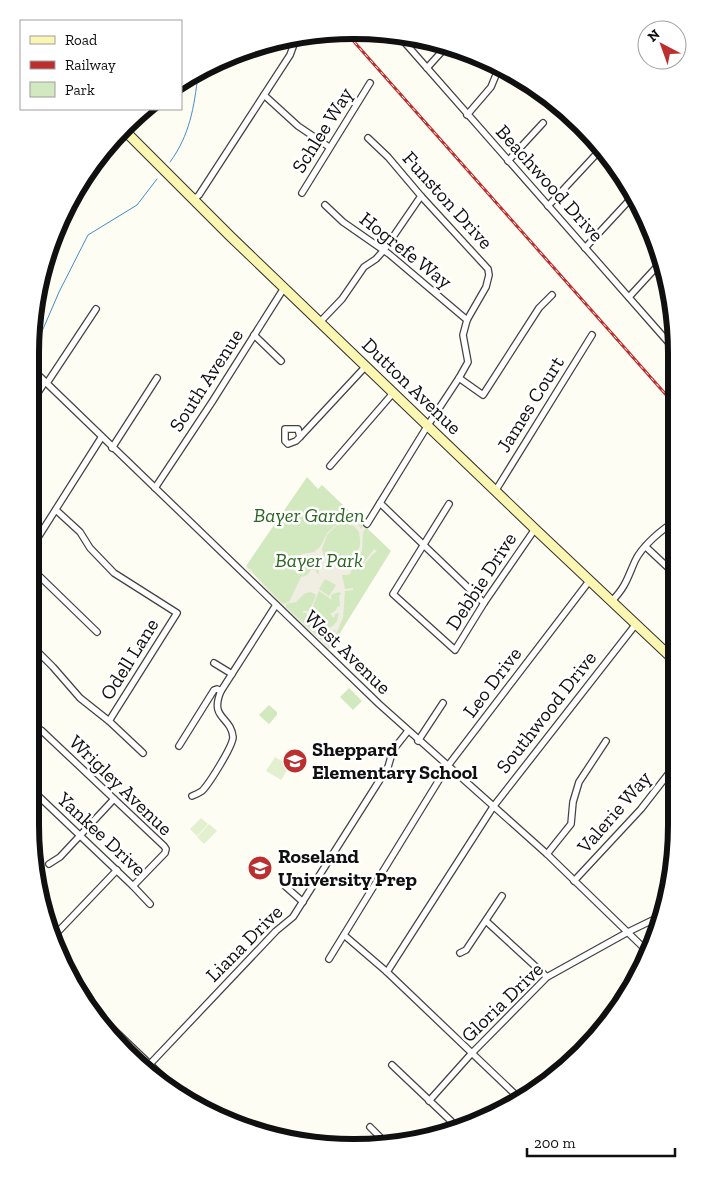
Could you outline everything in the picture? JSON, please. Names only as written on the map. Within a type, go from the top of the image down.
[{"type":"main road","name":"Dutton Avenue","points":[[128,134],[284,288],[668,654]]},
{"type":"street","name":"Beachwood Drive","points":[[405,43],[668,342]]},
{"type":"street","points":[[193,200],[199,195],[296,44]]},
{"type":"street","points":[[427,68],[442,51]]},
{"type":"street","points":[[467,115],[477,106],[491,87],[497,73]]},
{"type":"street","name":"Schlee Way","points":[[302,193],[370,83]]},
{"type":"street","points":[[264,95],[298,126],[329,147]]},
{"type":"street","points":[[508,161],[544,124]]},
{"type":"street","name":"Funston Drive","points":[[367,524],[468,362],[462,335],[467,320],[486,287],[489,276],[488,268],[421,196],[388,157],[368,138]]},
{"type":"street","points":[[548,206],[596,154]]},
{"type":"street","points":[[320,322],[342,299],[364,267],[376,259],[384,250],[421,196]]},
{"type":"street","points":[[585,248],[629,201]]},
{"type":"street","name":"Hogrefe Way","points":[[325,205],[343,222],[384,250],[467,320]]},
{"type":"street","points":[[629,297],[656,267]]},
{"type":"street","name":"South Avenue","points":[[155,488],[284,288]]},
{"type":"street","points":[[459,378],[483,395],[539,308],[552,295]]},
{"type":"street","points":[[39,392],[96,309]]},
{"type":"street","points":[[254,335],[281,361]]},
{"type":"street","name":"James Court","points":[[496,490],[592,335]]},
{"type":"street","points":[[300,437],[366,366]]},
{"type":"street","name":"West Avenue","points":[[39,376],[101,438],[408,731],[547,854],[643,947]]},
{"type":"street","points":[[112,448],[157,378]]},
{"type":"street","points":[[330,466],[394,392]]},
{"type":"street","points":[[39,536],[101,438]]},
{"type":"street","points":[[380,503],[484,603]]},
{"type":"street","points":[[423,545],[449,504]]},
{"type":"street","name":"Odell Lane","points":[[56,510],[80,532],[90,548],[114,573],[177,613],[109,721]]},
{"type":"street","points":[[612,600],[623,589],[636,560],[657,533],[668,526]]},
{"type":"street","name":"Debbie Drive","points":[[423,545],[392,594],[455,650],[484,603],[535,529]]},
{"type":"street","points":[[646,547],[668,568]]},
{"type":"street","points":[[39,576],[97,632]]},
{"type":"street","name":"Leo Drive","points":[[329,959],[447,767],[590,580]]},
{"type":"street","points":[[192,796],[205,787],[231,744],[232,735],[217,708],[217,702],[232,674],[276,605]]},
{"type":"street","name":"Southwood Drive","points":[[387,972],[493,807],[636,624]]},
{"type":"street","points":[[39,653],[80,698],[109,721],[143,753]]},
{"type":"street","points":[[214,663],[232,674]]},
{"type":"street","points":[[179,746],[211,694],[215,690],[222,691]]},
{"type":"street","points":[[418,740],[443,703]]},
{"type":"street","name":"Wrigley Avenue","points":[[39,733],[41,730],[166,849],[162,856],[133,886]]},
{"type":"street","name":"Liana Drive","points":[[150,1064],[276,931],[294,918],[388,767],[393,750],[408,731]]},
{"type":"street","points":[[547,854],[571,824],[573,802],[579,782],[606,741]]},
{"type":"street","name":"Valerie Way","points":[[574,880],[641,809],[668,774]]},
{"type":"street","name":"Yankee Drive","points":[[39,797],[150,904]]},
{"type":"street","points":[[49,864],[60,857],[114,799]]},
{"type":"street","points":[[58,932],[117,870]]},
{"type":"street","points":[[285,886],[303,902]]},
{"type":"street","points":[[460,953],[466,950],[502,896]]},
{"type":"street","name":"Gloria Drive","points":[[428,1101],[471,1054],[547,977],[654,919]]},
{"type":"street","points":[[486,921],[547,977]]},
{"type":"street","points":[[344,935],[387,972],[515,1094]]},
{"type":"street","points":[[122,1037],[150,1064]]},
{"type":"street","points":[[392,1064],[428,1101],[451,1121],[449,1125]]},
{"type":"street","points":[[370,1127],[381,1138]]},
{"type":"green space","name":"Bayer Park","points":[[307,477],[318,489],[322,485],[391,551],[330,649],[281,603],[246,566]]},
{"type":"green space","points":[[349,688],[362,701],[353,710],[340,697]]},
{"type":"green space","points":[[269,705],[277,712],[277,715],[269,724],[259,715]]},
{"type":"green space","points":[[275,757],[290,766],[281,780],[266,771]]},
{"type":"green space","points":[[201,818],[208,824],[197,836],[190,829]]},
{"type":"green space","points":[[209,824],[217,831],[204,844],[197,837]]},
{"type":"shaded area","points":[[335,511],[349,518],[358,525],[360,522],[359,526],[361,529],[364,525],[366,527],[363,533],[362,551],[353,562],[363,564],[374,549],[377,551],[364,565],[352,563],[350,565],[352,569],[350,574],[342,575],[345,589],[353,588],[353,590],[345,591],[343,618],[328,646],[329,650],[280,604],[245,567],[252,570],[253,575],[283,604],[289,602],[301,577],[307,575],[311,570],[319,573],[317,565],[305,557],[302,569],[297,572],[293,570],[302,554],[314,552],[320,547],[327,533],[337,524],[343,522],[352,522],[335,513]],"holes":[[[343,523],[354,526],[359,532],[360,546],[355,555],[341,566],[333,557],[324,556],[322,549],[327,535],[336,526]],[[325,579],[336,585],[329,596],[319,589]],[[319,591],[332,600],[332,594],[340,592],[340,607],[338,606],[330,614],[334,618],[335,614],[339,613],[337,621],[333,626],[326,629],[325,626],[311,615]],[[310,592],[316,596],[309,611],[303,611],[303,613],[307,613],[325,629],[321,632],[321,638],[336,630],[327,645],[286,607],[286,604],[296,602],[304,594]]]},
{"type":"waterway","points":[[170,162],[187,131],[193,109],[197,80]]},
{"type":"waterway","points":[[39,338],[59,292],[88,235],[137,205],[157,179]]},
{"type":"railway","points":[[352,39],[668,397]]},
{"type":"place","name":"Sheppard Elementary School","points":[[295,761]]},
{"type":"place","name":"Roseland University Prep","points":[[260,868]]},
{"type":"park label","name":"Bayer Garden","points":[[309,515]]}]
